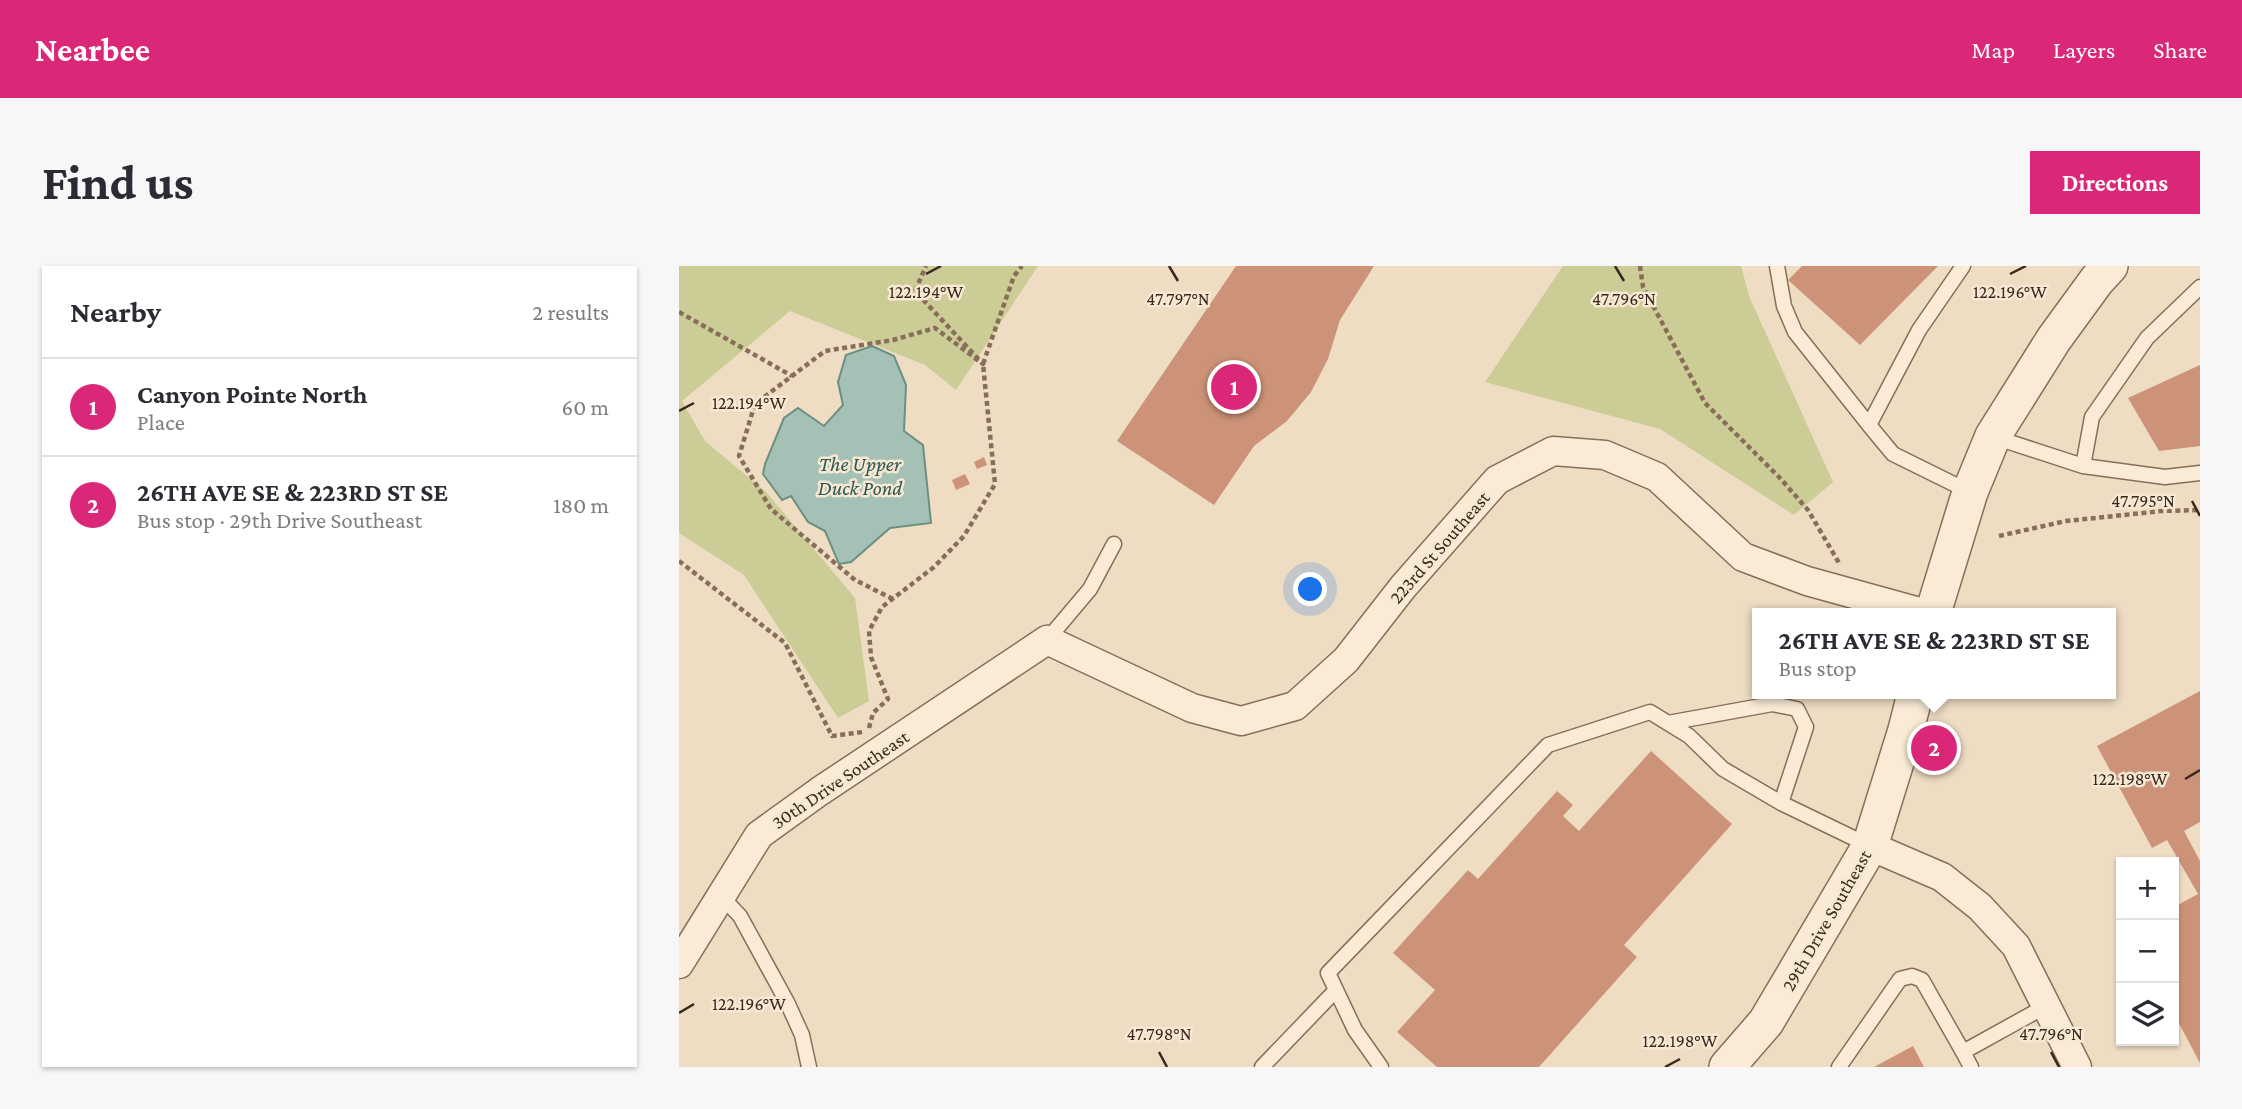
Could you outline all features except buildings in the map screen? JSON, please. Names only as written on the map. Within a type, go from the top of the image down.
[{"type":"street","points":[[1934,608],[1969,492],[1993,436],[2055,339],[2110,266]]},
{"type":"street","name":"223rd St Southeast","points":[[1047,639],[1192,708],[1241,721],[1295,706],[1346,660],[1403,587],[1497,480],[1553,451],[1605,456],[1657,477],[1743,556],[1807,581],[1905,608]]},
{"type":"street","name":"30th Drive Southeast","points":[[679,964],[759,835],[1047,639]]},
{"type":"street","name":"29th Drive Southeast","points":[[1727,1067],[1766,1022],[1870,846],[1914,699]]},
{"type":"street","points":[[1870,846],[1942,877],[1980,907],[2016,946],[2077,1067]]},
{"type":"lane","points":[[1777,266],[1784,306],[1795,332],[1893,454],[1969,492]]},
{"type":"lane","points":[[1870,425],[1919,330],[1963,266]]},
{"type":"lane","points":[[2083,466],[2092,417],[2147,338],[2200,287]]},
{"type":"lane","points":[[1993,436],[2083,466],[2165,477],[2200,472]]},
{"type":"lane","points":[[1047,639],[1090,589],[1114,544]]},
{"type":"lane","points":[[1668,723],[1773,704],[1797,709],[1805,727],[1781,803]]},
{"type":"lane","points":[[1381,1067],[1355,1030],[1328,973],[1548,745],[1650,712],[1689,736],[1723,769],[1781,803],[1870,846]]},
{"type":"lane","points":[[720,895],[740,916],[787,1002],[802,1035],[809,1067]]},
{"type":"lane","points":[[1839,1067],[1901,978],[1912,976],[1921,980],[1971,1067]]},
{"type":"lane","points":[[1262,1067],[1336,990]]},
{"type":"lane","points":[[1963,1052],[2046,1006]]},
{"type":"path","points":[[926,266],[915,291],[983,364]]},
{"type":"path","points":[[679,561],[785,643],[832,736],[869,731],[873,713],[888,699],[871,657],[869,631],[882,607],[934,567],[964,536],[995,484],[983,364],[1014,276],[1022,266]]},
{"type":"path","points":[[1640,266],[1643,287],[1705,403],[1808,510],[1843,570]]},
{"type":"path","points":[[679,312],[792,376]]},
{"type":"path","points":[[893,599],[855,580],[771,509],[739,456],[754,404],[824,351],[893,340],[935,328],[983,364]]},
{"type":"path","points":[[1999,536],[2066,521],[2162,511],[2200,510]]},
{"type":"green space","points":[[679,266],[1038,266],[956,390],[925,365],[790,311],[682,401],[705,441],[766,492],[855,598],[869,701],[838,718],[744,575],[679,533]]},
{"type":"green space","points":[[1563,266],[1741,266],[1749,296],[1833,482],[1794,515],[1660,429],[1485,382]]},
{"type":"water","name":"The Upper Duck Pond","points":[[872,346],[894,356],[906,385],[904,431],[923,445],[931,523],[890,528],[851,562],[839,564],[825,531],[808,522],[791,496],[782,500],[763,474],[784,418],[798,408],[824,426],[843,405],[838,382],[846,355]]},
{"type":"place","name":"Canyon Pointe North","points":[[1234,387]]},
{"type":"place","name":"26TH AVE SE & 223RD ST SE","points":[[1934,748]]}]
